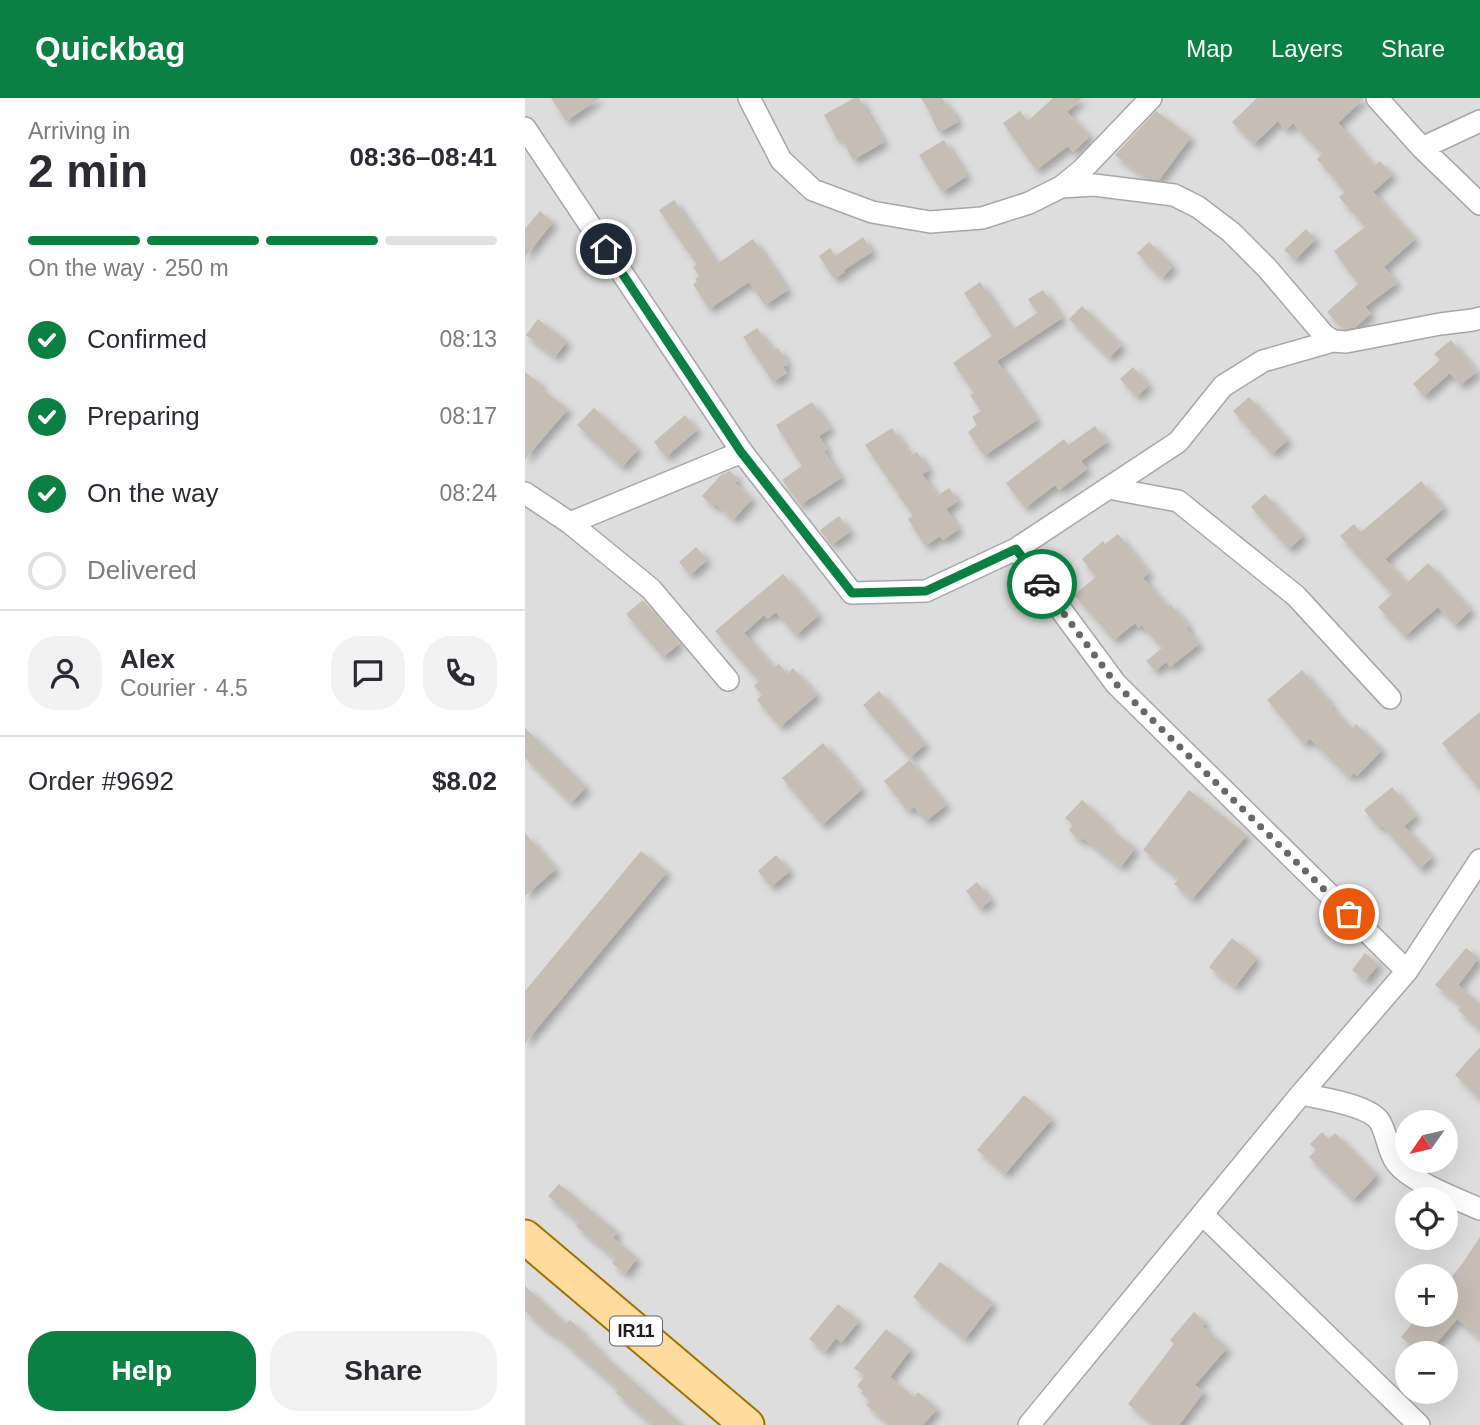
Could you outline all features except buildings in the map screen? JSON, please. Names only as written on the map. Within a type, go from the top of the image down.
[{"type":"main road","name":"IR11","points":[[525,1237],[747,1425]]},
{"type":"street","points":[[749,98],[781,160],[813,190],[872,212],[930,222],[982,218],[1029,203],[1061,187],[1082,170],[1151,98]]},
{"type":"street","points":[[1377,98],[1422,148],[1480,204]]},
{"type":"street","points":[[1422,148],[1480,121]]},
{"type":"street","points":[[525,128],[741,452],[852,593],[926,591],[1016,549],[1178,442],[1223,386],[1263,361],[1333,341],[1346,342],[1480,318]]},
{"type":"street","points":[[525,155],[546,159]]},
{"type":"street","points":[[1061,187],[1094,185],[1174,195],[1198,207],[1231,232],[1268,268],[1324,335],[1333,341]]},
{"type":"street","points":[[570,523],[741,452]]},
{"type":"street","points":[[1108,488],[1178,501],[1296,596],[1390,698]]},
{"type":"street","points":[[525,493],[570,523],[651,589],[728,680]]},
{"type":"street","points":[[1016,549],[1116,684],[1407,971]]},
{"type":"street","points":[[1028,1425],[1301,1094],[1407,971],[1480,860]]},
{"type":"street","points":[[1301,1094],[1361,1108],[1380,1120],[1395,1162],[1408,1174],[1444,1194],[1480,1209]]},
{"type":"street","points":[[1202,1214],[1419,1425]]},
{"type":"shaded area","points":[[525,98],[1480,98],[1480,1425],[525,1425]]},
{"type":"way so far","points":[[1042,584],[1116,684],[1349,914]]},
{"type":"route","points":[[606,249],[741,452],[852,593],[926,591],[1016,549],[1042,584]]}]
